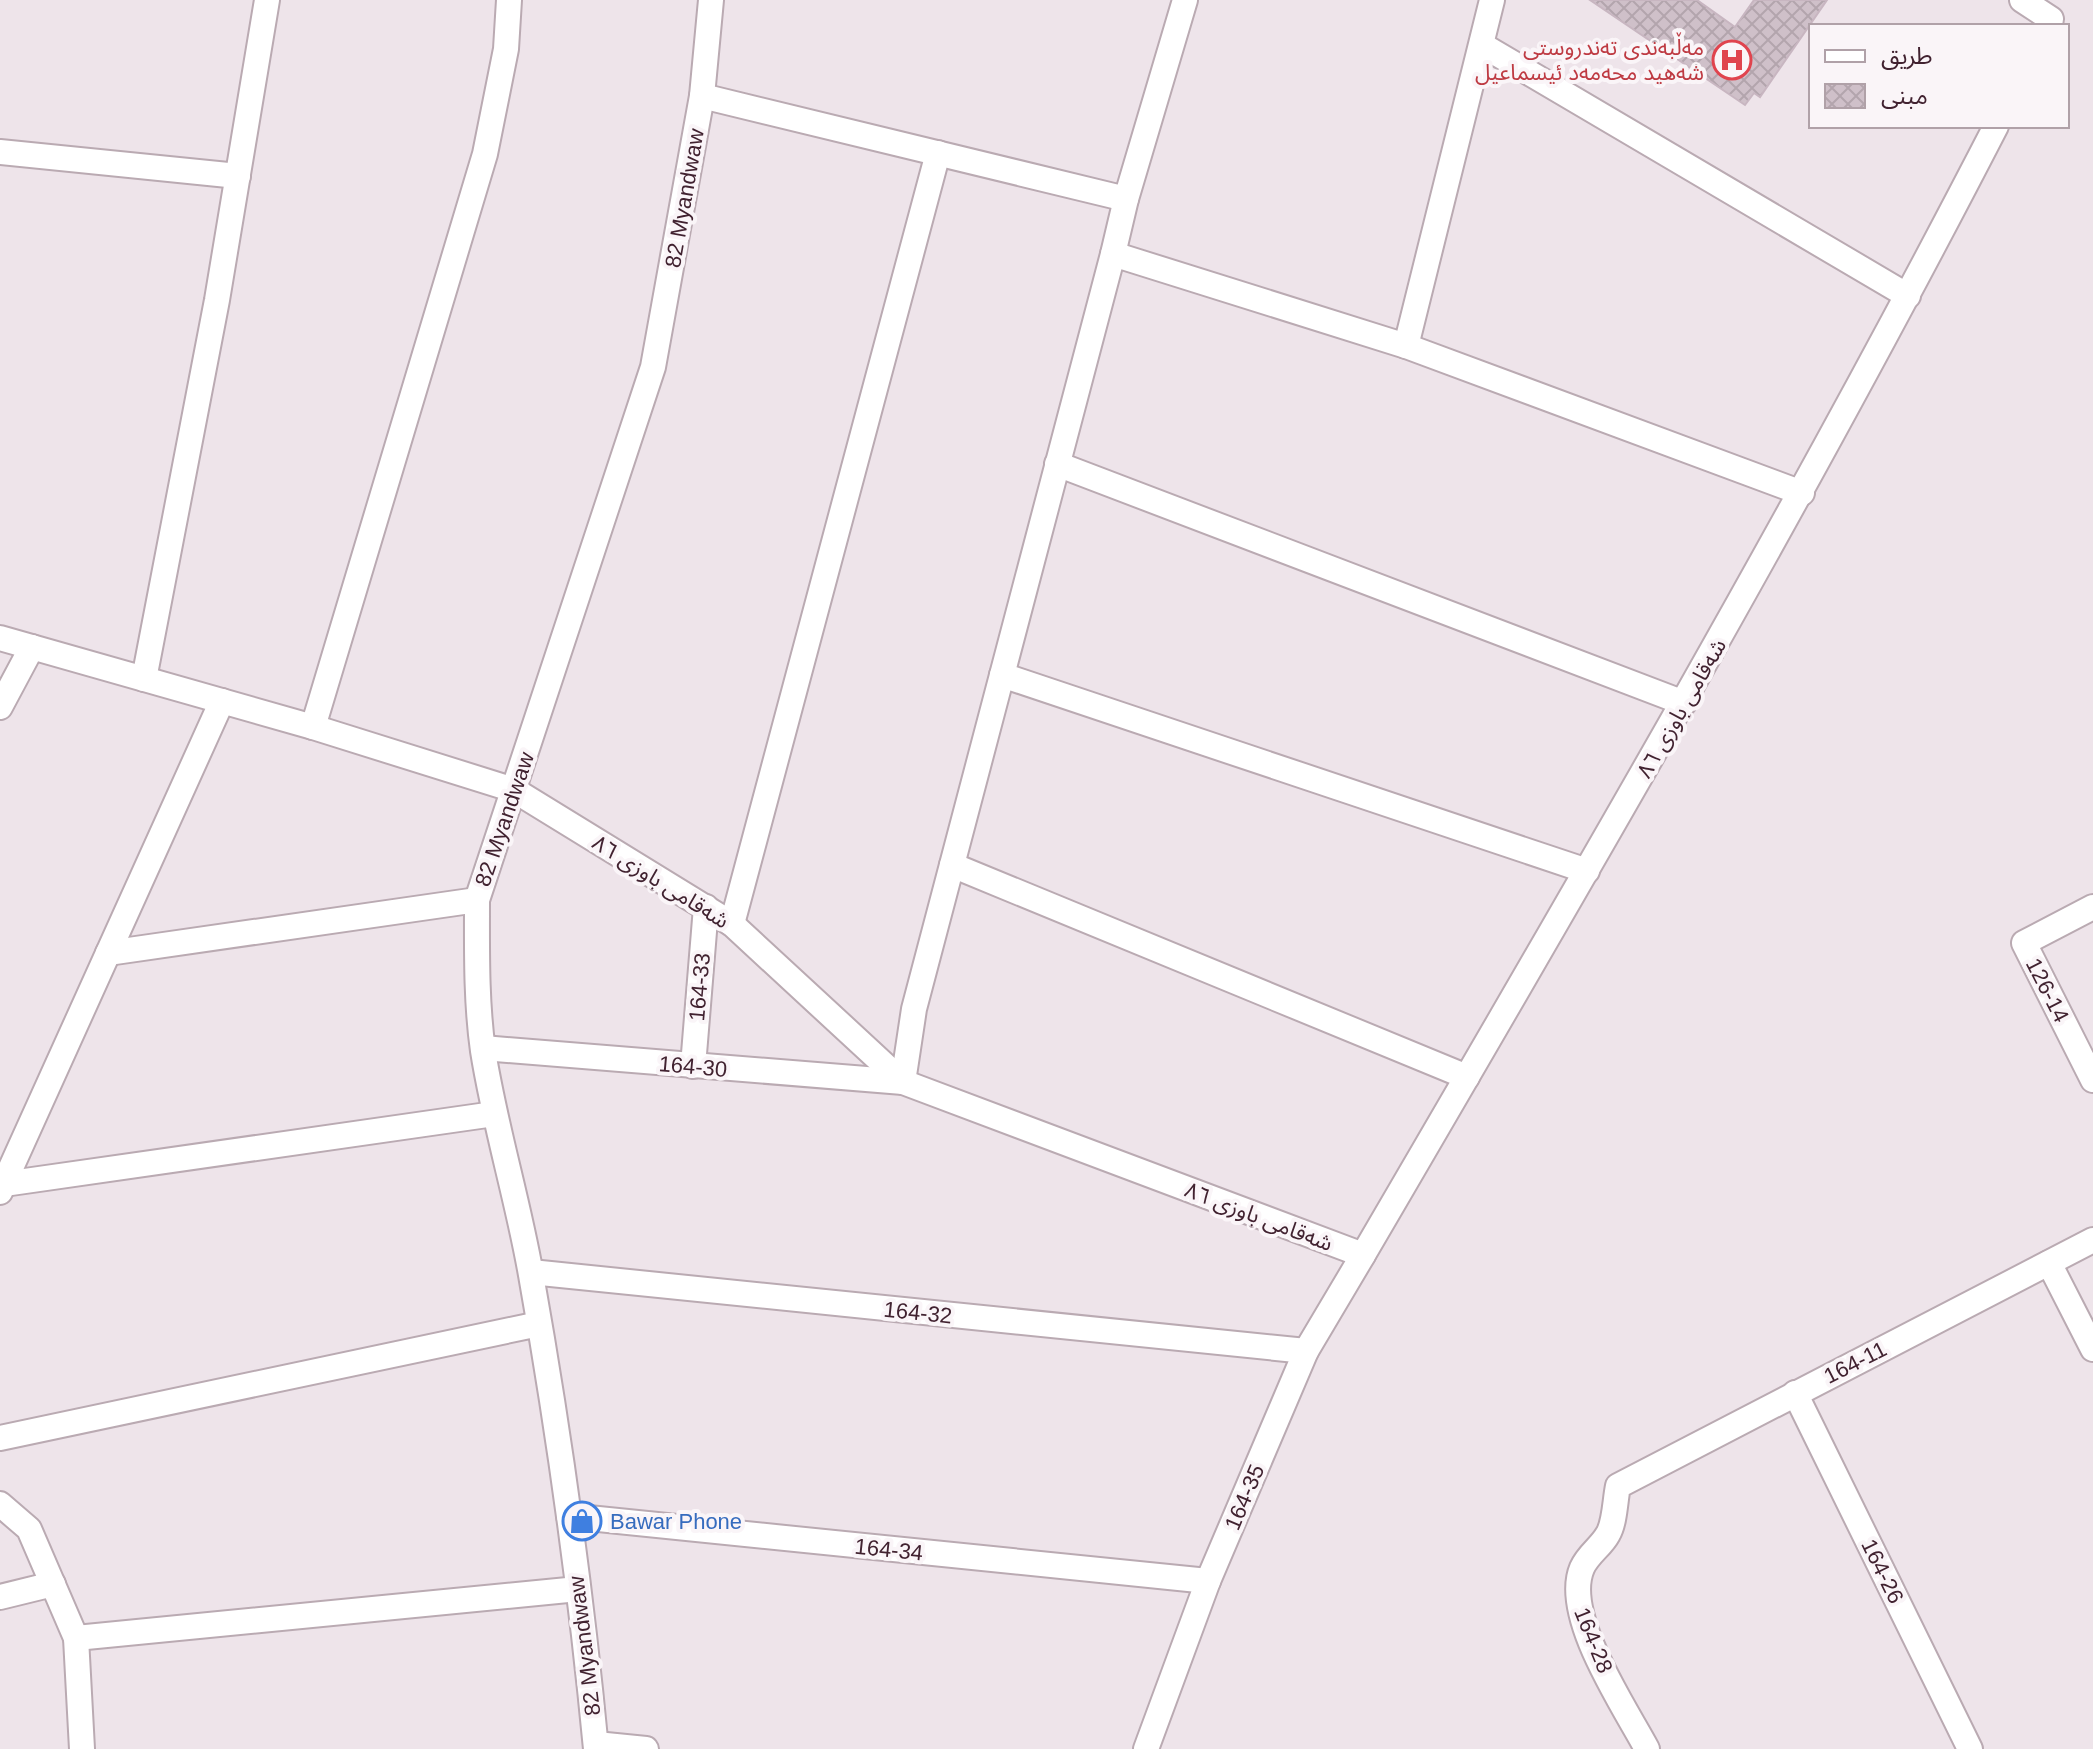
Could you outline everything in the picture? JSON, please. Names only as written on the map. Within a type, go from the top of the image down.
[{"type":"street","points":[[144,679],[217,300],[267,0]]},
{"type":"street","points":[[313,727],[485,154],[506,49],[509,0]]},
{"type":"street","name":"82 Myandwaw","points":[[596,1747],[569,1516],[531,1272],[494,1114],[483,1048],[477,977],[477,900],[653,367],[702,96],[711,0]]},
{"type":"street","points":[[903,1082],[914,1009],[1126,199],[1185,0]]},
{"type":"street","points":[[1406,346],[1492,0]]},
{"type":"street","points":[[2022,0],[2053,15]]},
{"type":"street","points":[[1482,45],[1908,296]]},
{"type":"street","points":[[702,96],[1126,199]]},
{"type":"street","name":"شەقامی باوزی ٨٦","points":[[0,638],[313,727],[514,790],[732,924],[903,1082],[1363,1255],[1684,703],[1802,493],[1995,128]]},
{"type":"street","points":[[0,152],[238,176]]},
{"type":"street","points":[[732,924],[938,153]]},
{"type":"street","points":[[1113,254],[1406,346],[1802,493]]},
{"type":"street","points":[[1057,464],[1684,703]]},
{"type":"street","points":[[0,707],[32,647]]},
{"type":"street","points":[[1002,675],[1587,871]]},
{"type":"street","points":[[2,1188],[222,701]]},
{"type":"street","points":[[952,865],[1467,1077]]},
{"type":"street","points":[[108,953],[477,900]]},
{"type":"street","name":"164-33","points":[[693,1066],[706,907]]},
{"type":"street","name":"126-14","points":[[2093,907],[2024,943],[2093,1080]]},
{"type":"street","name":"164-30","points":[[483,1048],[903,1082]]},
{"type":"street","points":[[2,1188],[494,1114]]},
{"type":"street","name":"164-11","points":[[1618,1486],[2093,1240]]},
{"type":"street","name":"164-35","points":[[1146,1749],[1208,1581],[1306,1351],[1363,1255]]},
{"type":"street","points":[[2049,1263],[2093,1349]]},
{"type":"street","name":"164-32","points":[[531,1272],[1306,1351]]},
{"type":"street","points":[[0,1438],[539,1324]]},
{"type":"street","name":"164-26","points":[[1795,1393],[1970,1749]]},
{"type":"street","name":"164-28","points":[[1618,1486],[1608,1534],[1591,1552],[1576,1589],[1579,1611],[1590,1643],[1647,1749]]},
{"type":"street","points":[[0,1504],[29,1529],[76,1638],[82,1749]]},
{"type":"street","name":"164-34","points":[[569,1516],[1208,1581]]},
{"type":"street","points":[[0,1597],[53,1584]]},
{"type":"street","points":[[76,1638],[578,1589]]},
{"type":"street","points":[[596,1747],[646,1749]]},
{"type":"building","name":"مەڵبەندی تەندروستی شەهید محەمەد ئیسماعیل","points":[[1590,0],[1697,0],[1735,27],[1754,0],[1827,0],[1760,97],[1754,93],[1745,105]]},
{"type":"place","name":"مەڵبەندی تەندروستی شەهید محەمەد ئیسماعیل","points":[[1732,60]]},
{"type":"place","name":"Bawar Phone","points":[[582,1521]]}]
